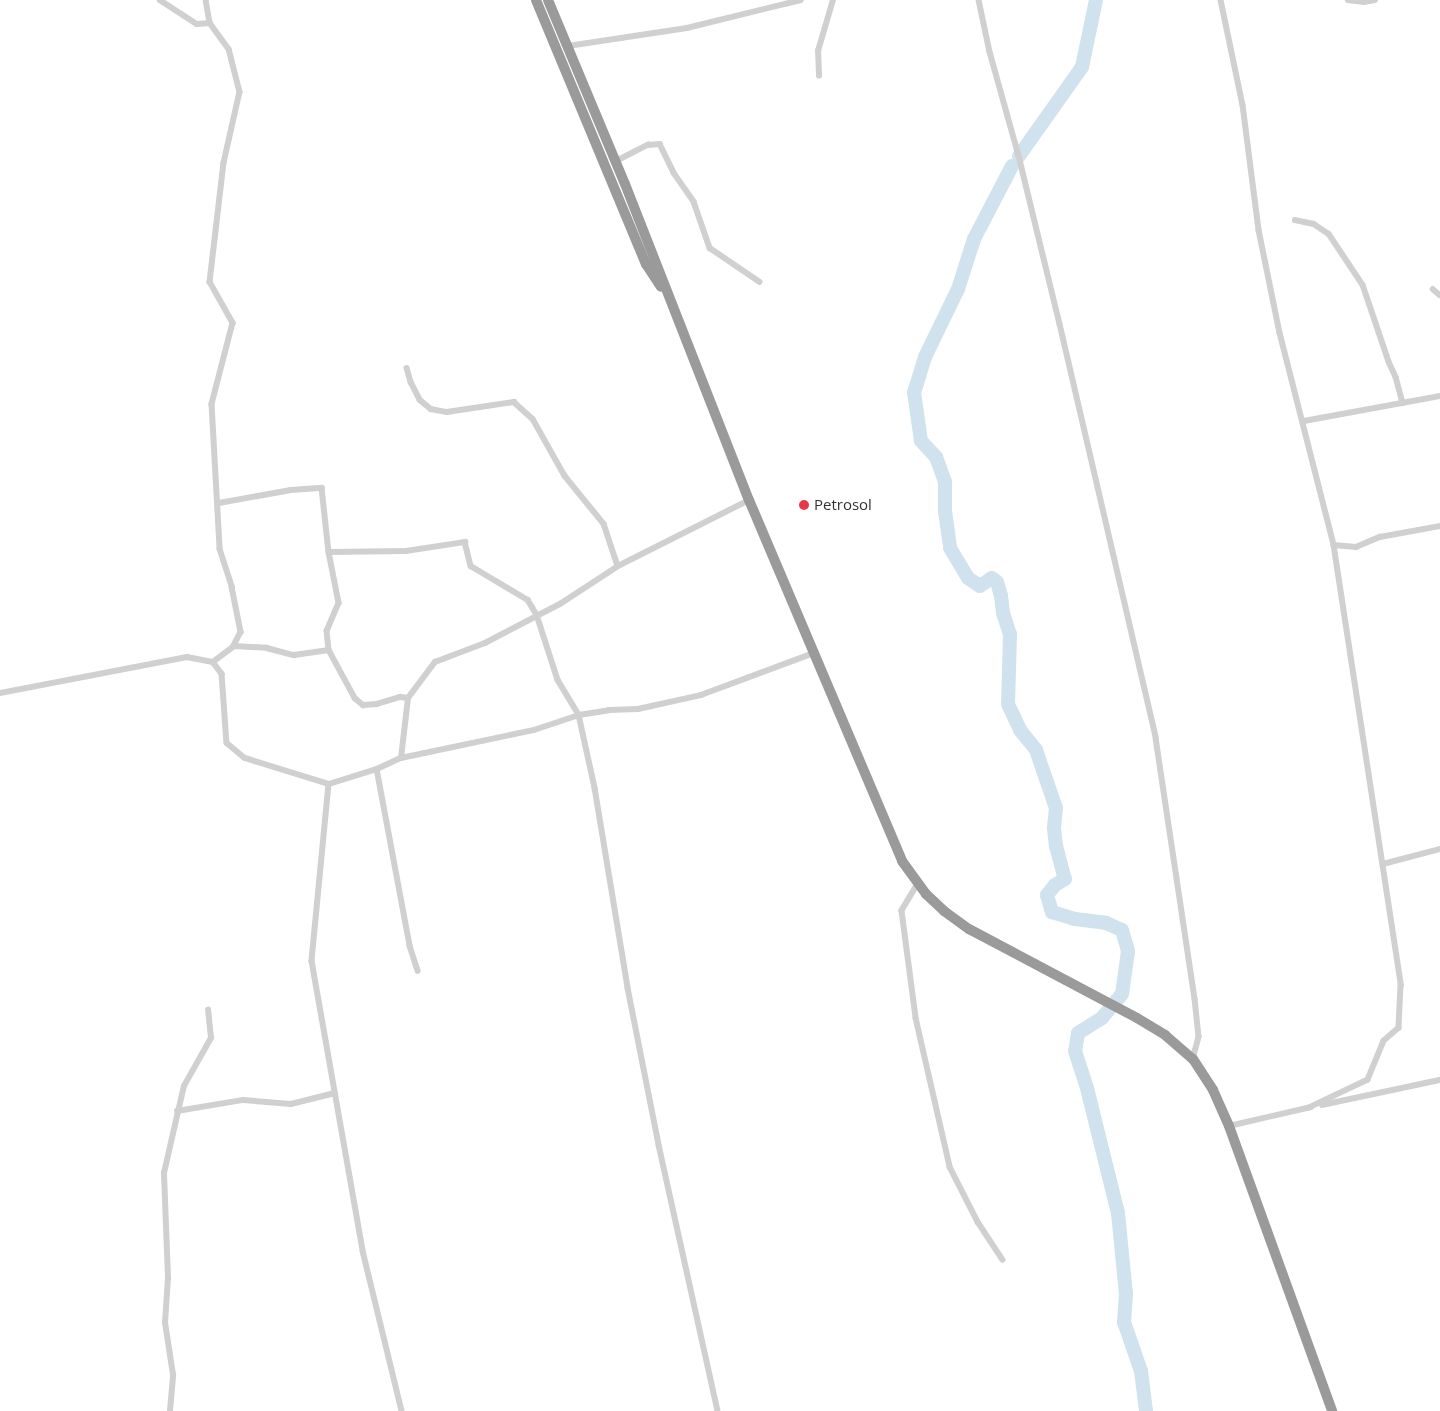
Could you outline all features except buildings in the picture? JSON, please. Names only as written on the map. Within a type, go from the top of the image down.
[{"type":"highway","points":[[536,0],[646,264],[671,303]]},
{"type":"highway","points":[[548,0],[657,262],[671,303],[749,500],[894,846],[918,884],[944,911],[969,929],[1137,1018],[1165,1035],[1192,1059],[1213,1090],[1228,1126],[1332,1411]]},
{"type":"street","points":[[160,0],[197,24],[210,23]]},
{"type":"street","points":[[206,0],[210,23],[229,49],[240,92],[224,163],[210,282],[233,323],[212,404],[219,502],[220,549],[232,587],[241,632],[234,646],[214,662]]},
{"type":"street","points":[[568,46],[687,28],[801,0]]},
{"type":"street","points":[[819,76],[818,51],[833,0]]},
{"type":"street","points":[[979,0],[990,52],[1019,156],[1060,324],[1156,738],[1195,999],[1198,1037],[1192,1059]]},
{"type":"street","points":[[1221,0],[1243,105],[1259,230],[1280,333],[1304,421],[1334,545],[1401,985],[1399,1028],[1384,1041],[1368,1080],[1309,1108]]},
{"type":"street","points":[[1348,0],[1364,2],[1375,0]]},
{"type":"street","points":[[616,161],[648,145],[660,144],[674,173],[694,202],[710,248],[760,282]]},
{"type":"street","points":[[1295,220],[1314,224],[1329,234],[1363,286],[1396,377],[1402,403]]},
{"type":"street","points":[[1433,289],[1440,295]]},
{"type":"street","points":[[407,368],[411,382],[420,400],[431,409],[447,412],[514,402],[533,419],[565,476],[604,524],[618,566]]},
{"type":"street","points":[[1304,421],[1440,396]]},
{"type":"street","points":[[219,502],[291,490],[322,488],[329,552],[339,603],[326,631],[329,650],[355,698],[363,705],[377,704],[400,697],[408,698]]},
{"type":"street","points":[[401,758],[408,698],[435,662],[485,644],[560,604],[618,566],[749,500]]},
{"type":"street","points":[[1334,545],[1356,547],[1380,537],[1440,526]]},
{"type":"street","points":[[329,552],[406,551],[465,542],[472,566],[528,600],[537,615],[558,680],[579,715],[595,788],[628,988],[657,1135],[718,1411]]},
{"type":"street","points":[[234,646],[267,648],[294,655],[329,650]]},
{"type":"street","points":[[0,693],[187,657],[214,662],[222,674],[227,743],[245,758],[329,784],[377,769],[401,758],[534,730],[579,715],[608,710],[638,709],[701,695],[814,653]]},
{"type":"street","points":[[0,688],[11,690]]},
{"type":"street","points":[[0,697],[11,690]]},
{"type":"street","points":[[377,769],[410,946],[418,971]]},
{"type":"street","points":[[329,784],[312,961],[363,1251],[402,1411]]},
{"type":"street","points":[[1383,864],[1440,849]]},
{"type":"street","points":[[918,884],[902,911],[916,1018],[950,1167],[978,1222],[1004,1260]]},
{"type":"street","points":[[170,1411],[173,1375],[165,1323],[168,1278],[164,1174],[184,1086],[211,1038],[208,1010]]},
{"type":"street","points":[[1228,1126],[1440,1080]]},
{"type":"street","points":[[177,1111],[243,1100],[291,1104],[335,1093]]},
{"type":"waterway","points":[[1019,156],[1082,67],[1096,0]]},
{"type":"waterway","points":[[1012,166],[974,239],[958,289],[925,357],[914,392],[921,441],[936,457],[945,482],[945,511],[950,548],[968,578],[980,586],[992,578],[997,582],[1001,596],[1003,613],[1010,634],[1008,704],[1020,730],[1036,750],[1056,808],[1054,828],[1056,846],[1065,879],[1055,885],[1047,895],[1052,912],[1075,919],[1106,923],[1122,930],[1128,951],[1122,994],[1102,1018],[1078,1033],[1075,1051],[1087,1088],[1118,1213],[1126,1294],[1124,1322],[1141,1371],[1146,1411]]},
{"type":"place","name":"Petrosol","points":[[804,505]]}]
